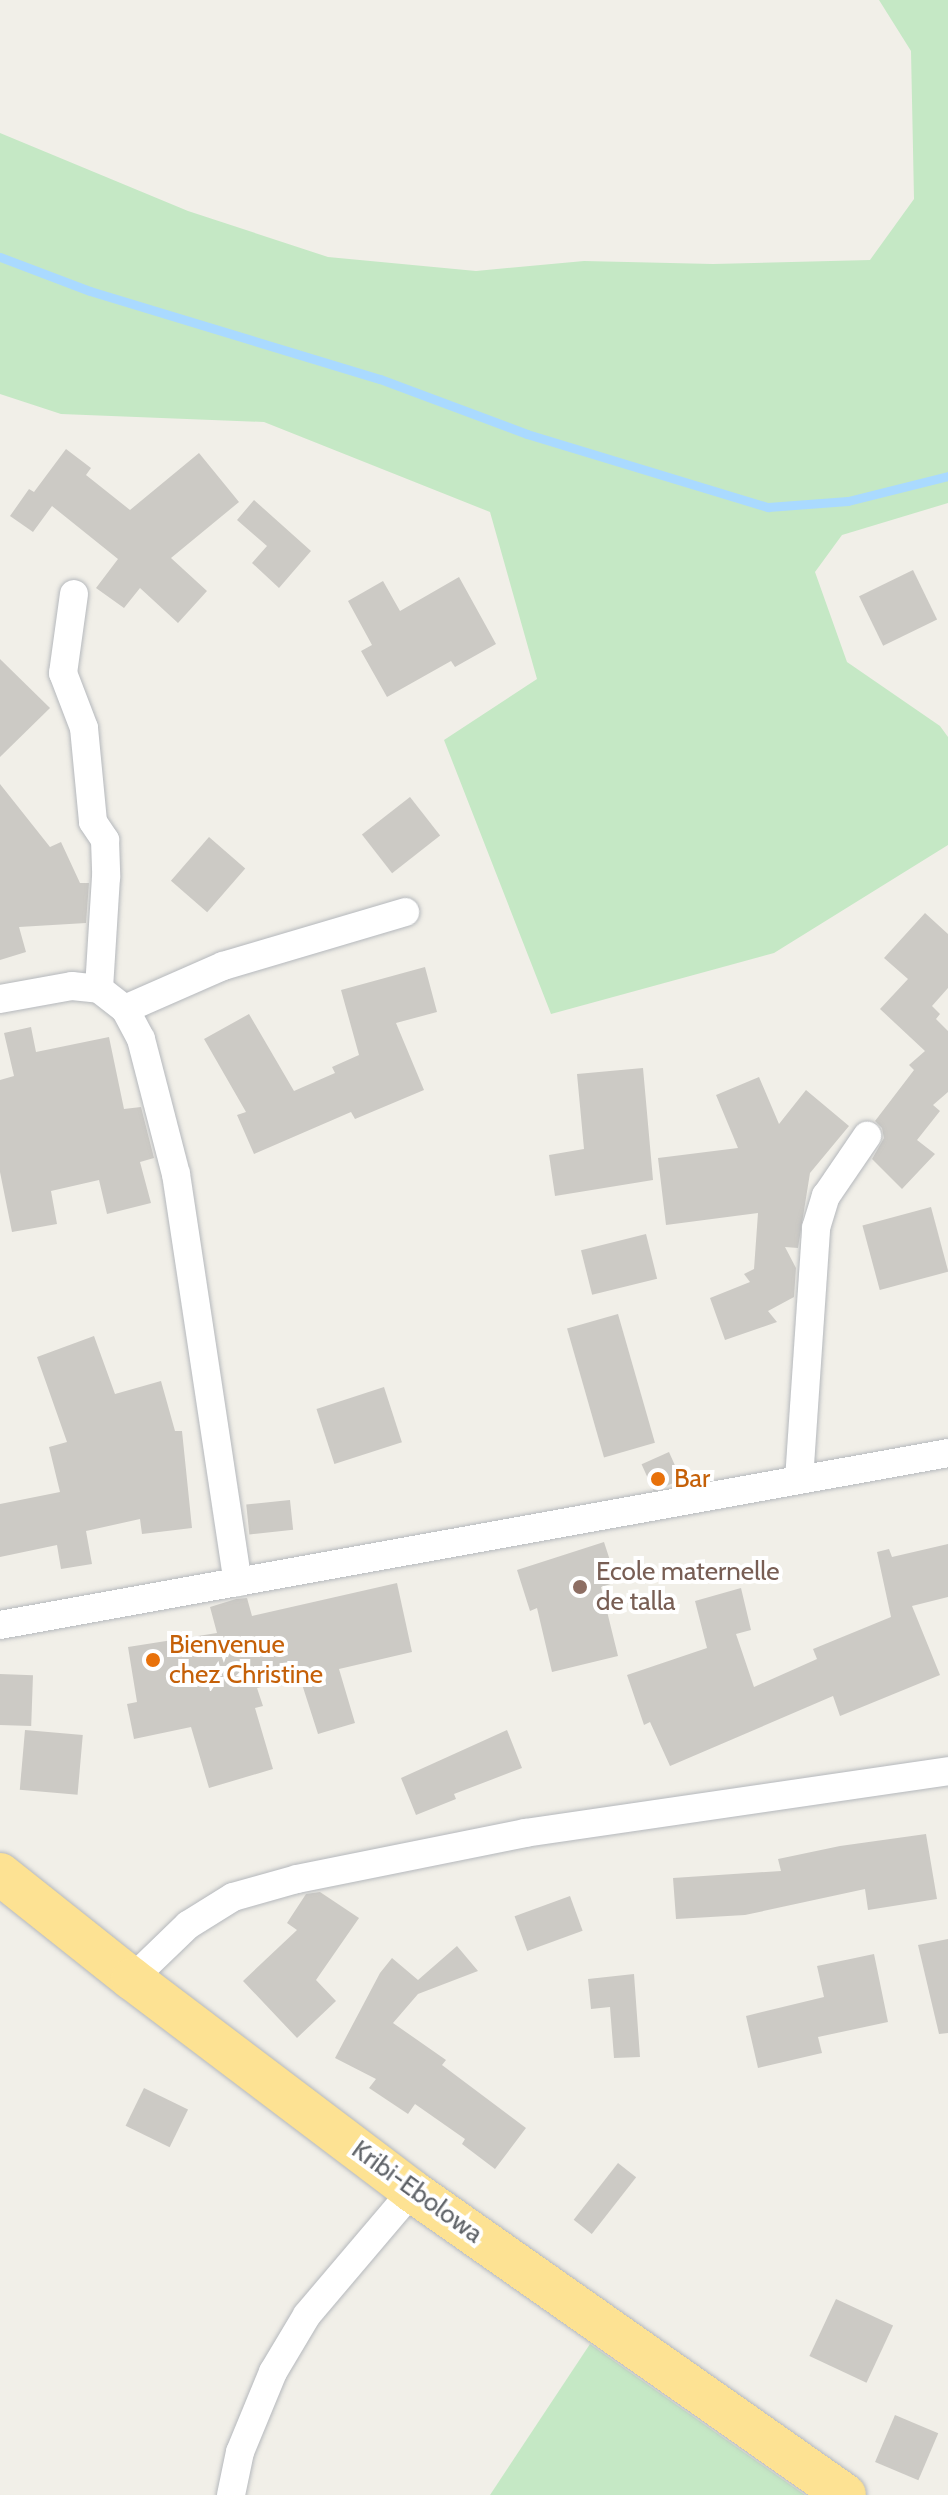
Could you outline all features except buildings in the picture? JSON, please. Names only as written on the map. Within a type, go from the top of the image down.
[{"type":"highway","name":"Kribi-Ebolowa","points":[[0,1874],[132,1979],[412,2191],[845,2495]]},
{"type":"street","points":[[74,594],[63,673],[84,728],[93,822],[105,840],[106,877],[99,989]]},
{"type":"street","points":[[125,1009],[223,966],[405,912]]},
{"type":"street","points":[[0,999],[72,986],[99,989],[125,1009],[141,1039],[176,1174],[238,1582]]},
{"type":"street","points":[[799,1480],[816,1228],[826,1196],[867,1136]]},
{"type":"street","points":[[0,1625],[948,1453]]},
{"type":"street","points":[[132,1979],[188,1925],[233,1897],[297,1879],[525,1833],[948,1771]]},
{"type":"street","points":[[231,2495],[240,2452],[273,2372],[307,2315],[412,2191]]},
{"type":"green space","points":[[879,0],[948,0],[948,503],[842,535],[815,572],[847,662],[940,726],[948,737],[948,845],[774,953],[551,1014],[444,740],[537,679],[490,512],[264,422],[61,414],[0,394],[0,133],[188,211],[328,257],[476,271],[584,261],[713,264],[870,260],[914,199],[911,51]]},
{"type":"green space","points":[[590,2344],[805,2495],[490,2495]]},
{"type":"waterway","points":[[0,257],[90,291],[380,379],[527,434],[768,507],[848,501],[948,476]]},
{"type":"place","name":"Bar","points":[[658,1479]]},
{"type":"place","name":"Ecole maternelle de talla","points":[[580,1587]]},
{"type":"place","name":"Bienvenue chez Christine","points":[[153,1660]]}]
